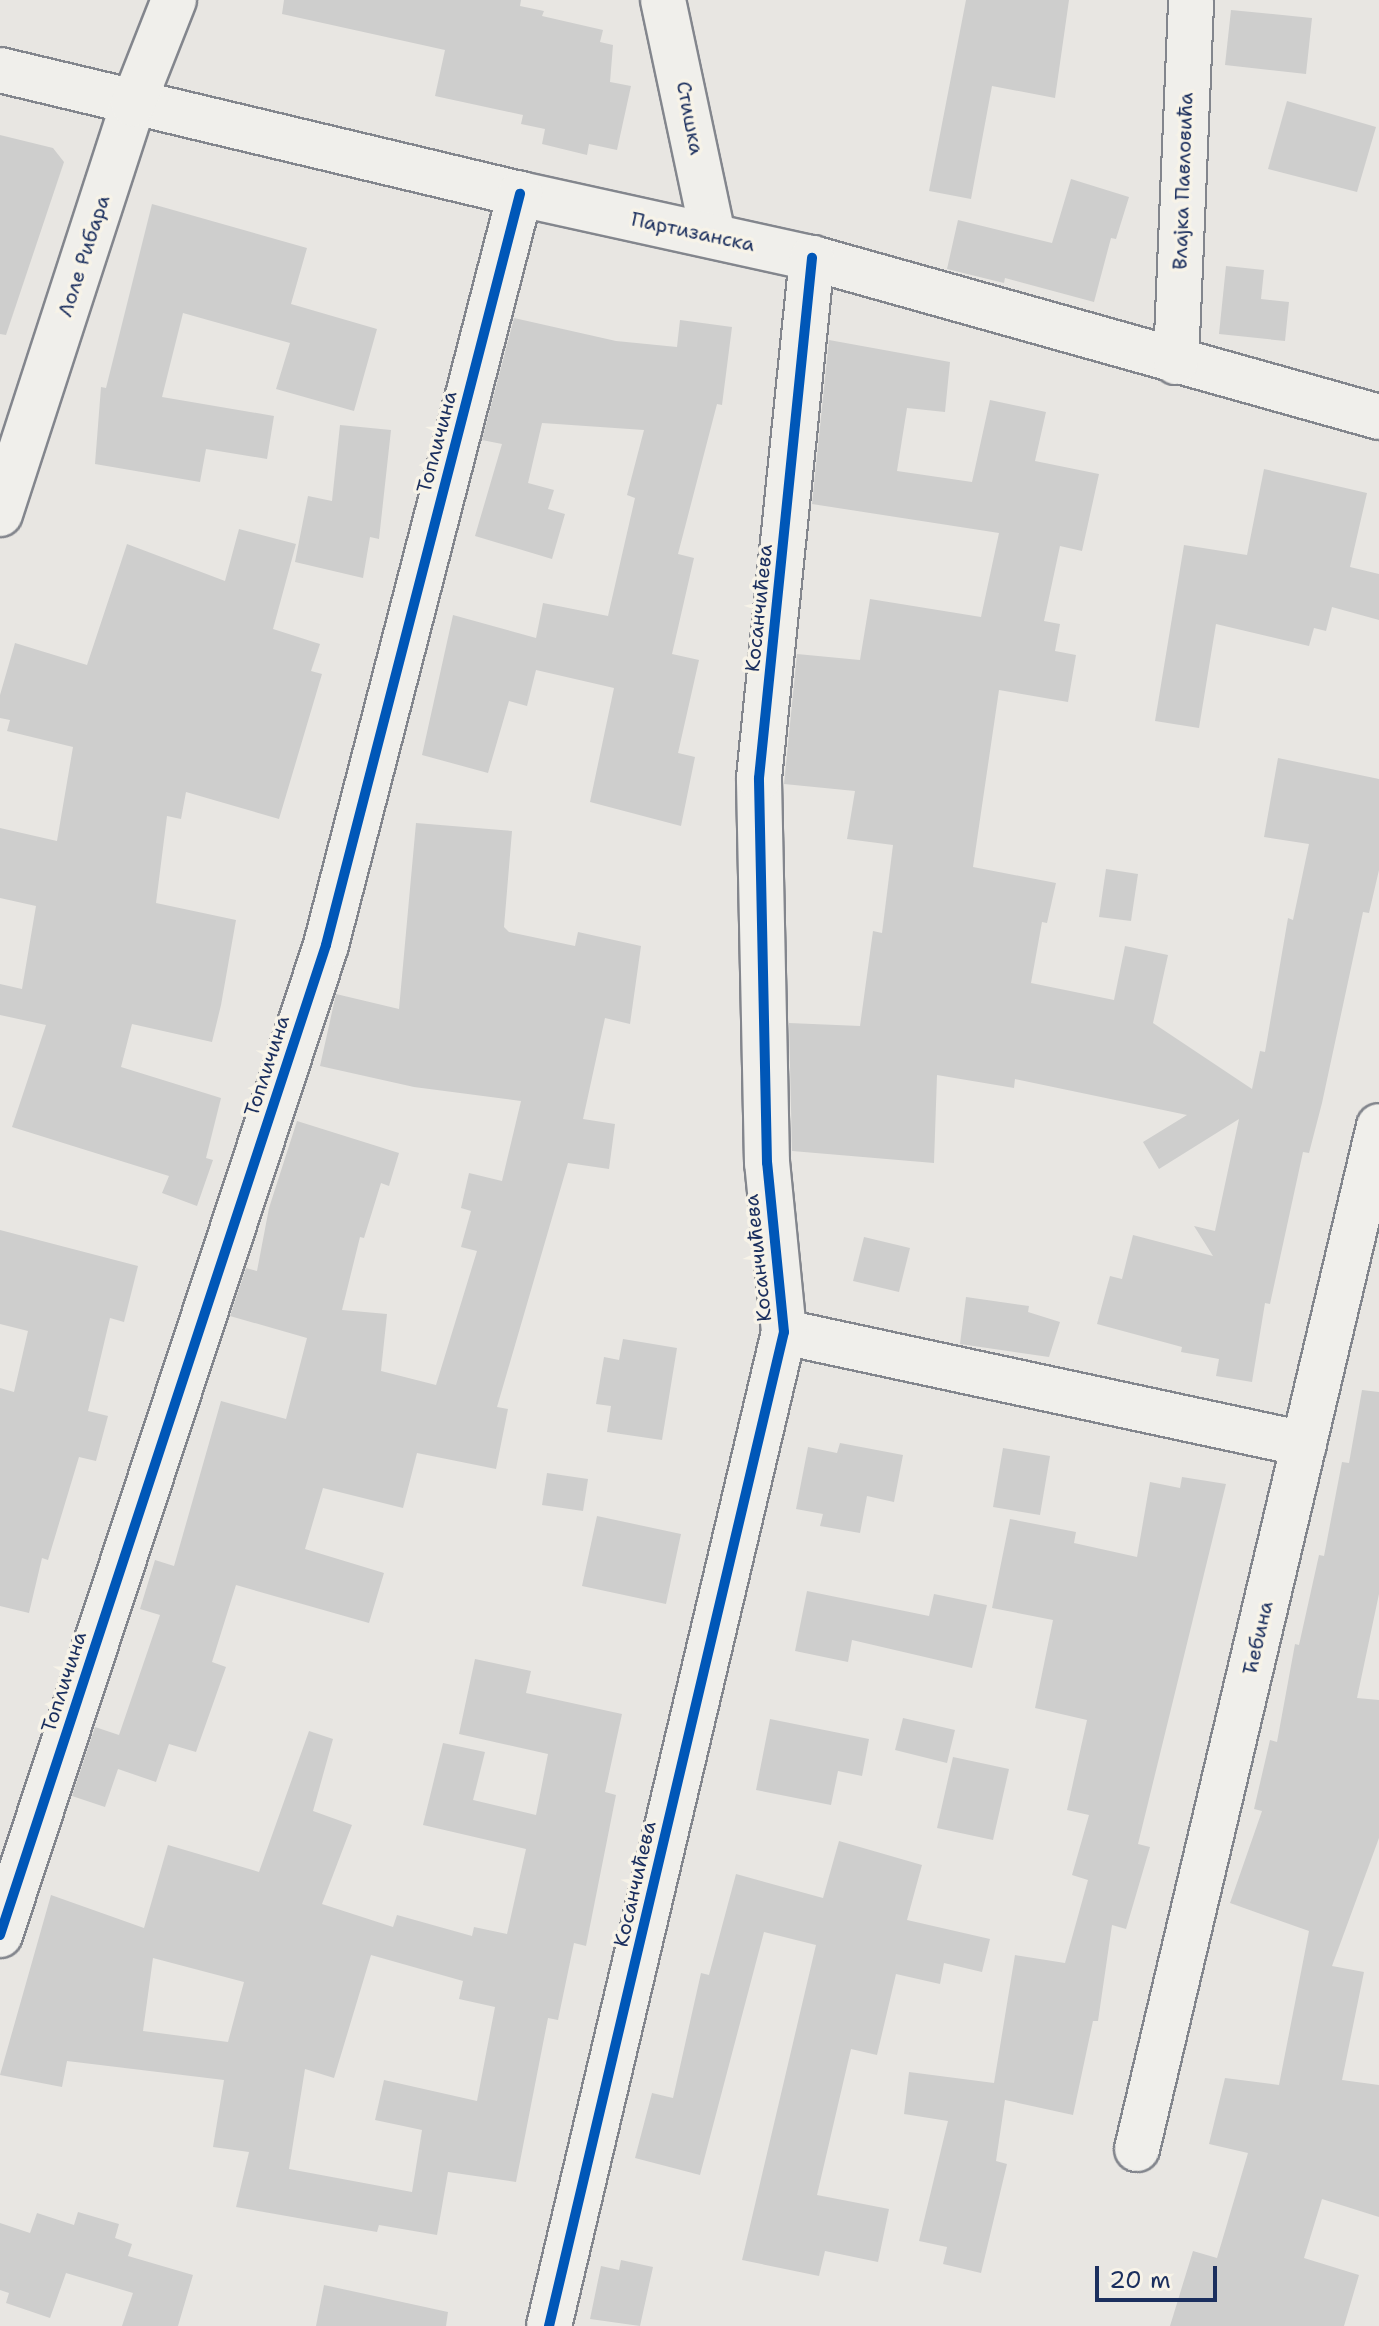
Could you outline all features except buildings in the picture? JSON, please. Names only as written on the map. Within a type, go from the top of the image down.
[{"type":"street","name":"Лоле Рибара","points":[[0,514],[133,104],[174,0]]},
{"type":"street","name":"Стишка","points":[[663,0],[713,236]]},
{"type":"street","name":"Влајка Павловића","points":[[1176,362],[1191,0]]},
{"type":"street","name":"Партизанска","points":[[0,70],[520,194],[812,258],[1379,417]]},
{"type":"street","name":"Топличина","points":[[0,1935],[326,945],[520,194]]},
{"type":"street","name":"Косанчићева","points":[[549,2326],[784,1332],[767,1163],[759,778],[812,258]]},
{"type":"street","name":"Ћебина","points":[[1137,2149],[1379,1126]]},
{"type":"street","points":[[784,1332],[1304,1444]]},
{"type":"cycle path","points":[[0,1935],[326,945],[520,194]]},
{"type":"cycle path","points":[[549,2326],[784,1332],[767,1163],[759,778],[812,258]]}]
